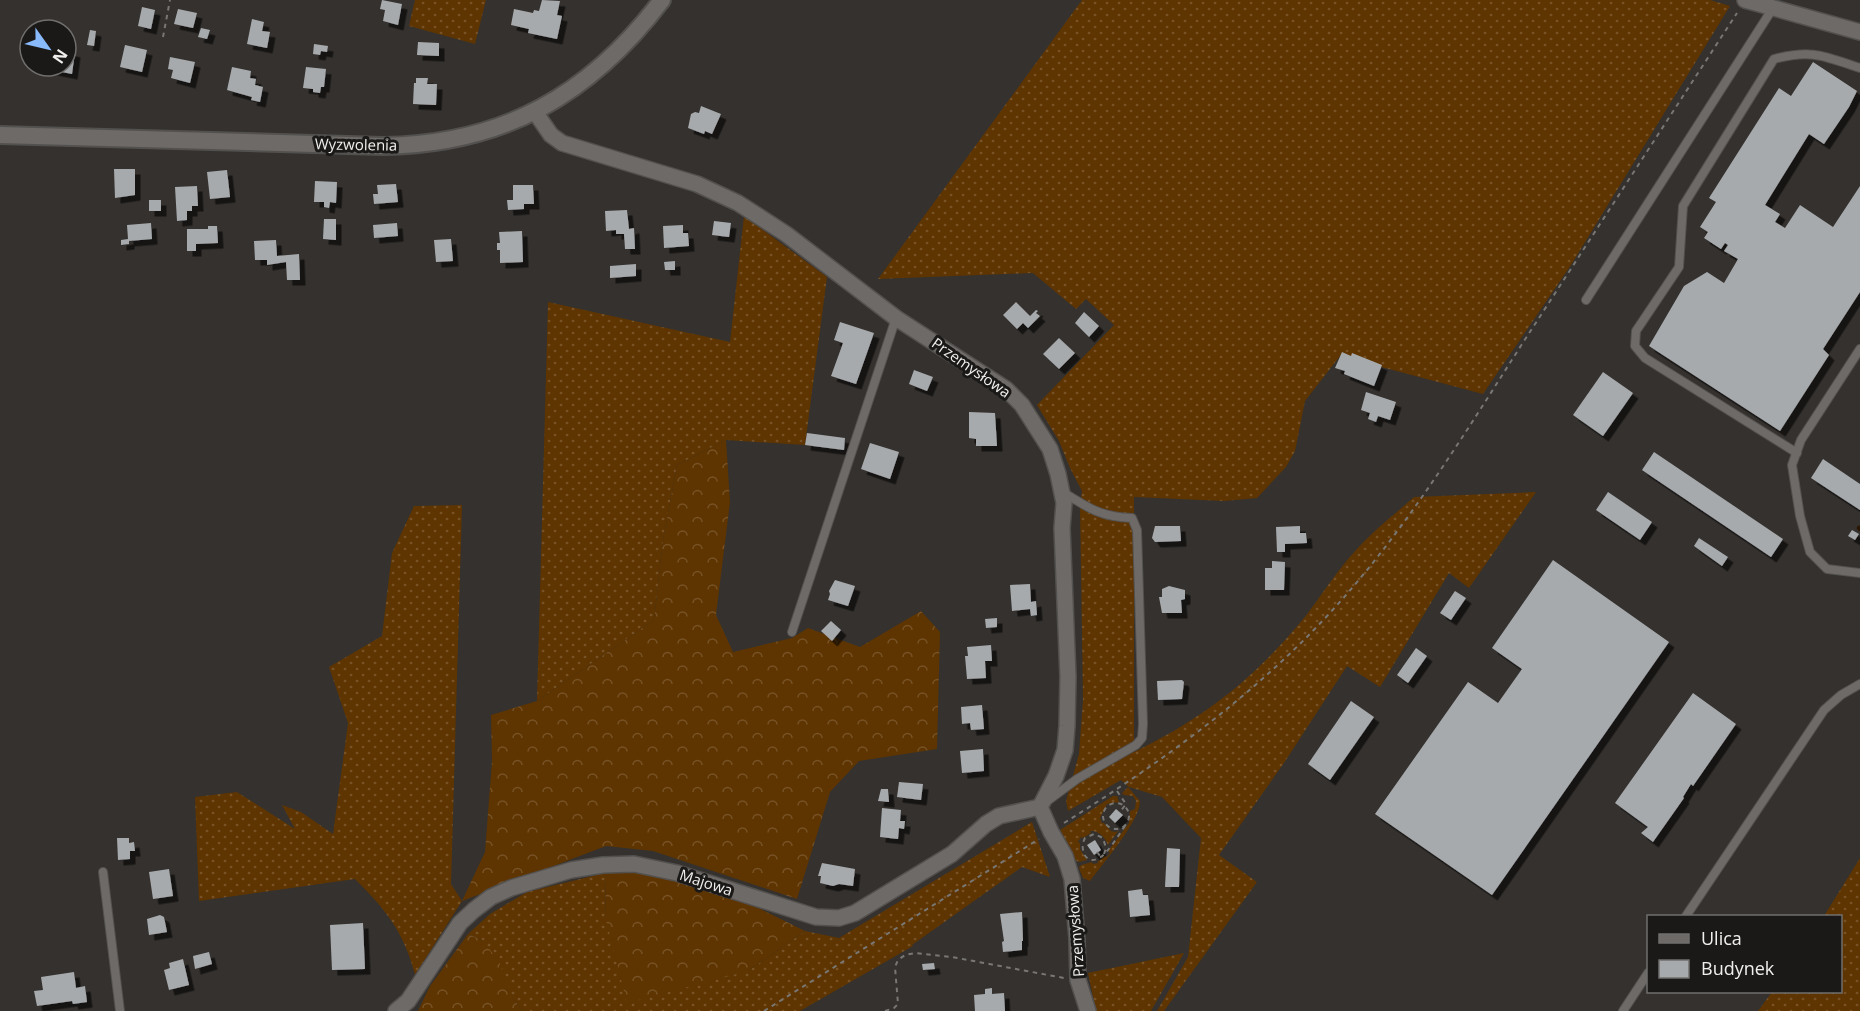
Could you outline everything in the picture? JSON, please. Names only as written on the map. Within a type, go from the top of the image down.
[{"type":"street","name":"Wyzwolenia","points":[[0,135],[411,146],[475,134],[535,112],[584,81],[619,52],[641,29],[662,0]]},
{"type":"street","points":[[1742,4],[1773,8],[1860,32]]},
{"type":"street","name":"Przemysłowa","points":[[535,112],[551,135],[562,142],[697,184],[738,203],[786,234],[896,318],[996,383],[1022,405],[1050,449],[1063,492],[1068,726],[1062,759],[1040,807],[1065,856],[1072,879],[1078,980],[1088,1011]]},
{"type":"street","name":"Majowa","points":[[396,1011],[408,1001],[460,923],[491,897],[511,888],[572,870],[603,865],[634,864],[699,880],[816,917],[840,918],[872,904],[952,854],[986,824],[999,816],[1040,807]]},
{"type":"lane","points":[[1586,300],[1773,8]]},
{"type":"lane","points":[[1797,453],[1645,358],[1635,346],[1636,331],[1679,267],[1683,206],[1774,59],[1816,53],[1860,68]]},
{"type":"lane","points":[[792,632],[896,318]]},
{"type":"lane","points":[[1860,349],[1801,440],[1792,465],[1800,516],[1810,552],[1827,569],[1860,573]]},
{"type":"lane","points":[[1040,807],[1077,779],[1136,746],[1142,738],[1137,530],[1132,518],[1115,518],[1100,514],[1063,492]]},
{"type":"lane","points":[[1687,915],[1824,710],[1841,695],[1860,684]]},
{"type":"lane","points":[[103,873],[120,1011]]},
{"type":"lane","points":[[1623,1011],[1647,975]]},
{"type":"path","points":[[163,37],[170,0]]},
{"type":"path","points":[[764,1011],[1117,790],[1197,734],[1252,688],[1326,617],[1382,551],[1443,467],[1742,4]]},
{"type":"path","points":[[1104,854],[1107,848],[1103,838],[1094,834],[1087,837],[1082,844],[1083,854],[1091,859],[1101,857],[1104,854],[1127,823],[1129,814],[1126,804],[1117,790]]},
{"type":"path","points":[[1125,806],[1116,803],[1108,806],[1104,817],[1108,825],[1120,828],[1127,823]]},
{"type":"path","points":[[1120,812],[1125,806]]},
{"type":"path","points":[[1108,825],[1112,820]]},
{"type":"path","points":[[1087,837],[1090,842]]},
{"type":"path","points":[[1097,852],[1101,857]]},
{"type":"path","points":[[885,1011],[898,1004],[895,967],[898,960],[905,955],[915,953],[952,957],[1078,980]]},
{"type":"green space","points":[[415,0],[486,0],[475,44],[409,26]]},
{"type":"green space","points":[[1082,0],[1710,0],[1730,6],[1571,265],[1483,394],[1340,356],[1305,401],[1295,451],[1286,467],[1257,498],[1224,501],[1134,497],[1134,752],[1205,711],[1247,678],[1304,618],[1357,549],[1414,497],[1536,492],[1469,588],[1449,573],[1380,687],[1347,666],[1284,763],[1219,855],[1257,882],[1164,1011],[1157,1011],[1188,957],[1201,838],[1162,797],[1129,787],[1121,780],[1068,811],[1066,801],[1079,754],[1083,700],[1080,506],[1082,491],[1059,441],[1037,405],[1114,325],[1086,299],[1076,309],[1033,273],[878,279]]},
{"type":"green space","points":[[744,216],[827,277],[805,445],[726,440],[677,465],[663,540],[654,620],[537,701],[548,302],[730,342]]},
{"type":"green space","points":[[726,440],[730,502],[716,615],[733,652],[792,638],[808,628],[860,647],[921,611],[940,632],[937,749],[859,761],[830,792],[797,899],[653,851],[606,846],[462,901],[485,852],[492,761],[491,715],[537,701],[654,620],[663,540],[677,465]]},
{"type":"green space","points":[[462,505],[451,884],[462,901],[415,975],[405,946],[392,922],[355,879],[199,901],[195,797],[237,792],[295,829],[282,805],[301,812],[333,834],[348,723],[329,667],[382,636],[392,553],[414,506]]},
{"type":"green space","points":[[1128,787],[1140,801],[1134,819],[1120,842],[1090,881],[1083,878],[1079,868],[1081,865],[1098,863],[1105,856],[1107,857],[1110,853],[1108,851],[1129,823],[1130,811],[1135,809],[1136,801],[1133,796],[1122,793]]},
{"type":"green space","points":[[1113,796],[1117,796],[1119,802],[1107,804],[1100,818],[1111,831],[1119,830],[1108,845],[1096,832],[1090,831],[1091,833],[1081,837],[1078,842],[1087,860],[1079,862],[1075,860],[1060,830]]},
{"type":"green space","points":[[1032,822],[1050,877],[1022,867],[913,946],[800,1011],[523,1011],[513,999],[482,940],[468,934],[490,914],[527,892],[605,873],[606,920],[748,971],[805,931],[839,938]]},
{"type":"green space","points":[[1860,858],[1860,1011],[1758,1011],[1771,993],[1842,993],[1842,915],[1825,915]]},
{"type":"green space","points":[[626,867],[724,891],[805,931],[748,971],[627,1003],[606,920],[605,873]]},
{"type":"green space","points":[[468,934],[482,940],[499,961],[513,999],[523,1011],[418,1011],[430,986]]},
{"type":"green space","points":[[1184,953],[1151,1011],[1096,1011],[1088,973]]},
{"type":"building","points":[[382,0],[402,4],[398,25],[383,21],[385,10],[380,9]]},
{"type":"building","points":[[542,0],[560,1],[557,15],[562,16],[557,39],[528,33],[529,29],[511,25],[514,9],[533,13],[534,10],[539,11]]},
{"type":"building","points":[[142,7],[155,10],[151,29],[138,26]]},
{"type":"building","points":[[178,9],[197,13],[193,28],[174,24]]},
{"type":"building","points":[[252,19],[264,22],[262,31],[270,32],[267,48],[247,44]]},
{"type":"building","points":[[201,28],[210,30],[207,39],[198,37]]},
{"type":"building","points":[[90,30],[96,31],[94,46],[87,45]]},
{"type":"building","points":[[418,42],[439,43],[439,56],[417,55]]},
{"type":"building","points":[[314,44],[328,46],[327,52],[321,51],[320,55],[313,54]]},
{"type":"building","points":[[125,45],[147,50],[142,72],[120,67]]},
{"type":"building","points":[[170,57],[195,62],[190,83],[171,78],[173,70],[168,69]]},
{"type":"building","points":[[1813,62],[1857,91],[1824,144],[1809,134],[1765,205],[1780,214],[1775,222],[1785,228],[1800,205],[1833,227],[1860,186],[1860,292],[1823,349],[1829,355],[1780,431],[1649,346],[1684,286],[1707,272],[1724,283],[1738,259],[1724,251],[1728,245],[1725,243],[1721,249],[1704,238],[1708,232],[1700,227],[1716,202],[1709,198],[1779,88],[1791,96]]},
{"type":"building","points":[[232,67],[251,71],[250,78],[256,79],[255,85],[263,87],[260,102],[251,100],[252,97],[227,90]]},
{"type":"building","points":[[306,67],[326,69],[324,87],[321,87],[320,93],[313,92],[313,89],[303,88]]},
{"type":"building","points":[[416,78],[428,78],[427,84],[437,84],[436,105],[413,104]]},
{"type":"building","points":[[701,106],[721,114],[712,134],[705,131],[704,134],[688,128],[691,114],[699,113]]},
{"type":"building","points":[[114,169],[135,169],[135,195],[115,198]]},
{"type":"building","points":[[227,170],[230,197],[210,199],[207,172]]},
{"type":"building","points":[[315,181],[337,182],[336,203],[330,202],[329,208],[324,207],[324,202],[314,202]]},
{"type":"building","points":[[396,184],[398,202],[374,204],[373,194],[378,194],[377,185]]},
{"type":"building","points":[[513,185],[533,185],[534,204],[524,204],[524,209],[508,210],[507,200],[513,200]]},
{"type":"building","points":[[197,186],[198,206],[192,206],[192,211],[187,211],[187,220],[177,221],[175,187]]},
{"type":"building","points":[[149,200],[161,200],[161,211],[149,211]]},
{"type":"building","points":[[627,210],[629,229],[634,228],[635,249],[625,249],[624,234],[616,234],[616,230],[606,231],[605,211]]},
{"type":"building","points":[[324,219],[336,219],[336,240],[323,239]]},
{"type":"building","points":[[714,221],[731,223],[729,237],[712,235]]},
{"type":"building","points":[[151,223],[152,239],[129,241],[129,244],[121,245],[121,240],[128,239],[127,225]]},
{"type":"building","points":[[397,223],[398,236],[374,238],[373,225]]},
{"type":"building","points":[[683,225],[683,233],[688,233],[689,246],[664,248],[663,226]]},
{"type":"building","points":[[208,226],[217,226],[218,243],[196,244],[196,251],[187,251],[187,229],[208,229]]},
{"type":"building","points":[[522,231],[523,262],[500,263],[500,250],[497,250],[497,243],[500,243],[499,232]]},
{"type":"building","points":[[451,239],[453,261],[436,262],[434,240]]},
{"type":"building","points":[[276,240],[277,256],[299,254],[300,280],[287,280],[286,262],[267,265],[267,260],[255,260],[254,241]]},
{"type":"building","points":[[675,261],[675,270],[665,270],[664,262]]},
{"type":"building","points":[[636,264],[636,276],[610,278],[610,266]]},
{"type":"building","points":[[1016,302],[1030,316],[1036,310],[1038,311],[1036,313],[1040,316],[1028,328],[1023,323],[1017,329],[1003,315]]},
{"type":"building","points":[[1084,312],[1099,326],[1089,337],[1075,323]]},
{"type":"building","points":[[840,322],[874,333],[856,384],[831,376],[843,343],[834,340]]},
{"type":"building","points":[[1059,338],[1075,353],[1059,369],[1043,354]]},
{"type":"building","points":[[1342,352],[1351,356],[1352,353],[1382,365],[1374,386],[1335,368]]},
{"type":"building","points":[[914,370],[933,377],[927,391],[909,384]]},
{"type":"building","points":[[1603,372],[1633,393],[1603,436],[1573,415]]},
{"type":"building","points":[[1366,392],[1396,402],[1390,420],[1378,416],[1376,422],[1368,419],[1370,413],[1361,410]]},
{"type":"building","points":[[969,412],[995,413],[997,446],[976,446],[976,439],[969,438]]},
{"type":"building","points":[[807,433],[845,438],[844,450],[805,445]]},
{"type":"building","points":[[870,443],[899,452],[890,479],[861,469]]},
{"type":"building","points":[[1654,452],[1783,539],[1771,557],[1642,470]]},
{"type":"building","points":[[1823,459],[1860,484],[1860,510],[1811,478]]},
{"type":"building","points":[[1608,492],[1652,522],[1640,540],[1596,510]]},
{"type":"building","points":[[1155,526],[1180,526],[1181,541],[1155,542],[1152,538]]},
{"type":"building","points":[[1300,526],[1300,533],[1306,533],[1307,543],[1285,544],[1285,552],[1277,552],[1276,527]]},
{"type":"building","points":[[1852,530],[1859,534],[1855,540],[1848,536]]},
{"type":"building","points":[[1699,538],[1728,557],[1722,566],[1694,546]]},
{"type":"building","points":[[1553,560],[1669,642],[1492,895],[1375,814],[1468,682],[1498,703],[1522,669],[1492,648]]},
{"type":"building","points":[[1272,561],[1285,562],[1284,590],[1265,590],[1265,568],[1272,568]]},
{"type":"building","points":[[835,580],[855,586],[848,606],[828,600],[829,591]]},
{"type":"building","points":[[1030,584],[1031,602],[1036,601],[1037,615],[1031,616],[1030,609],[1012,611],[1010,585]]},
{"type":"building","points":[[1169,586],[1185,590],[1185,599],[1181,600],[1182,613],[1162,613],[1159,597],[1162,597],[1162,589]]},
{"type":"building","points":[[1455,591],[1466,598],[1451,620],[1440,613]]},
{"type":"building","points":[[997,618],[997,627],[986,628],[985,619]]},
{"type":"building","points":[[831,621],[841,630],[832,641],[821,631]]},
{"type":"building","points":[[991,645],[992,661],[985,661],[986,678],[967,679],[965,656],[968,656],[967,647]]},
{"type":"building","points":[[1416,648],[1427,656],[1408,683],[1397,675]]},
{"type":"building","points":[[1182,680],[1184,682],[1182,699],[1158,700],[1157,681]]},
{"type":"building","points":[[1693,693],[1736,724],[1693,786],[1691,784],[1684,798],[1653,842],[1641,833],[1648,827],[1615,803]]},
{"type":"building","points":[[1351,701],[1374,717],[1330,780],[1308,764]]},
{"type":"building","points":[[982,705],[984,729],[971,730],[970,723],[962,724],[961,707]]},
{"type":"building","points":[[983,749],[984,771],[962,773],[960,751]]},
{"type":"building","points":[[899,782],[923,784],[921,800],[897,797]]},
{"type":"building","points":[[881,789],[888,789],[889,802],[878,801]]},
{"type":"building","points":[[882,808],[901,810],[900,821],[905,821],[904,829],[899,828],[898,839],[880,837]]},
{"type":"building","points":[[1116,809],[1123,815],[1115,823],[1109,817]]},
{"type":"building","points":[[117,838],[129,838],[129,843],[134,842],[135,851],[130,851],[130,859],[118,860]]},
{"type":"building","points":[[1095,840],[1101,850],[1094,855],[1087,845]]},
{"type":"building","points":[[1167,848],[1180,849],[1179,887],[1165,887]]},
{"type":"building","points":[[822,863],[855,869],[853,886],[839,884],[833,886],[820,883],[821,876],[818,876]]},
{"type":"building","points":[[169,869],[173,896],[153,899],[149,872]]},
{"type":"building","points":[[1142,889],[1143,895],[1148,895],[1150,915],[1130,917],[1128,891]]},
{"type":"building","points":[[1022,912],[1022,950],[1003,952],[1002,942],[1004,941],[1000,914]]},
{"type":"building","points":[[160,915],[164,917],[167,932],[149,935],[147,919]]},
{"type":"building","points":[[363,923],[365,969],[332,970],[330,925]]},
{"type":"building","points":[[209,952],[212,964],[195,969],[193,956]]},
{"type":"building","points":[[183,959],[189,985],[169,990],[164,970],[170,968],[169,963]]},
{"type":"building","points":[[934,963],[935,969],[923,970],[922,964]]},
{"type":"building","points":[[74,972],[76,988],[85,986],[87,1002],[73,1004],[72,1001],[37,1006],[34,991],[43,990],[41,977]]},
{"type":"building","points":[[992,988],[992,994],[1004,993],[1005,1011],[975,1011],[974,995],[985,994],[985,989]]}]
